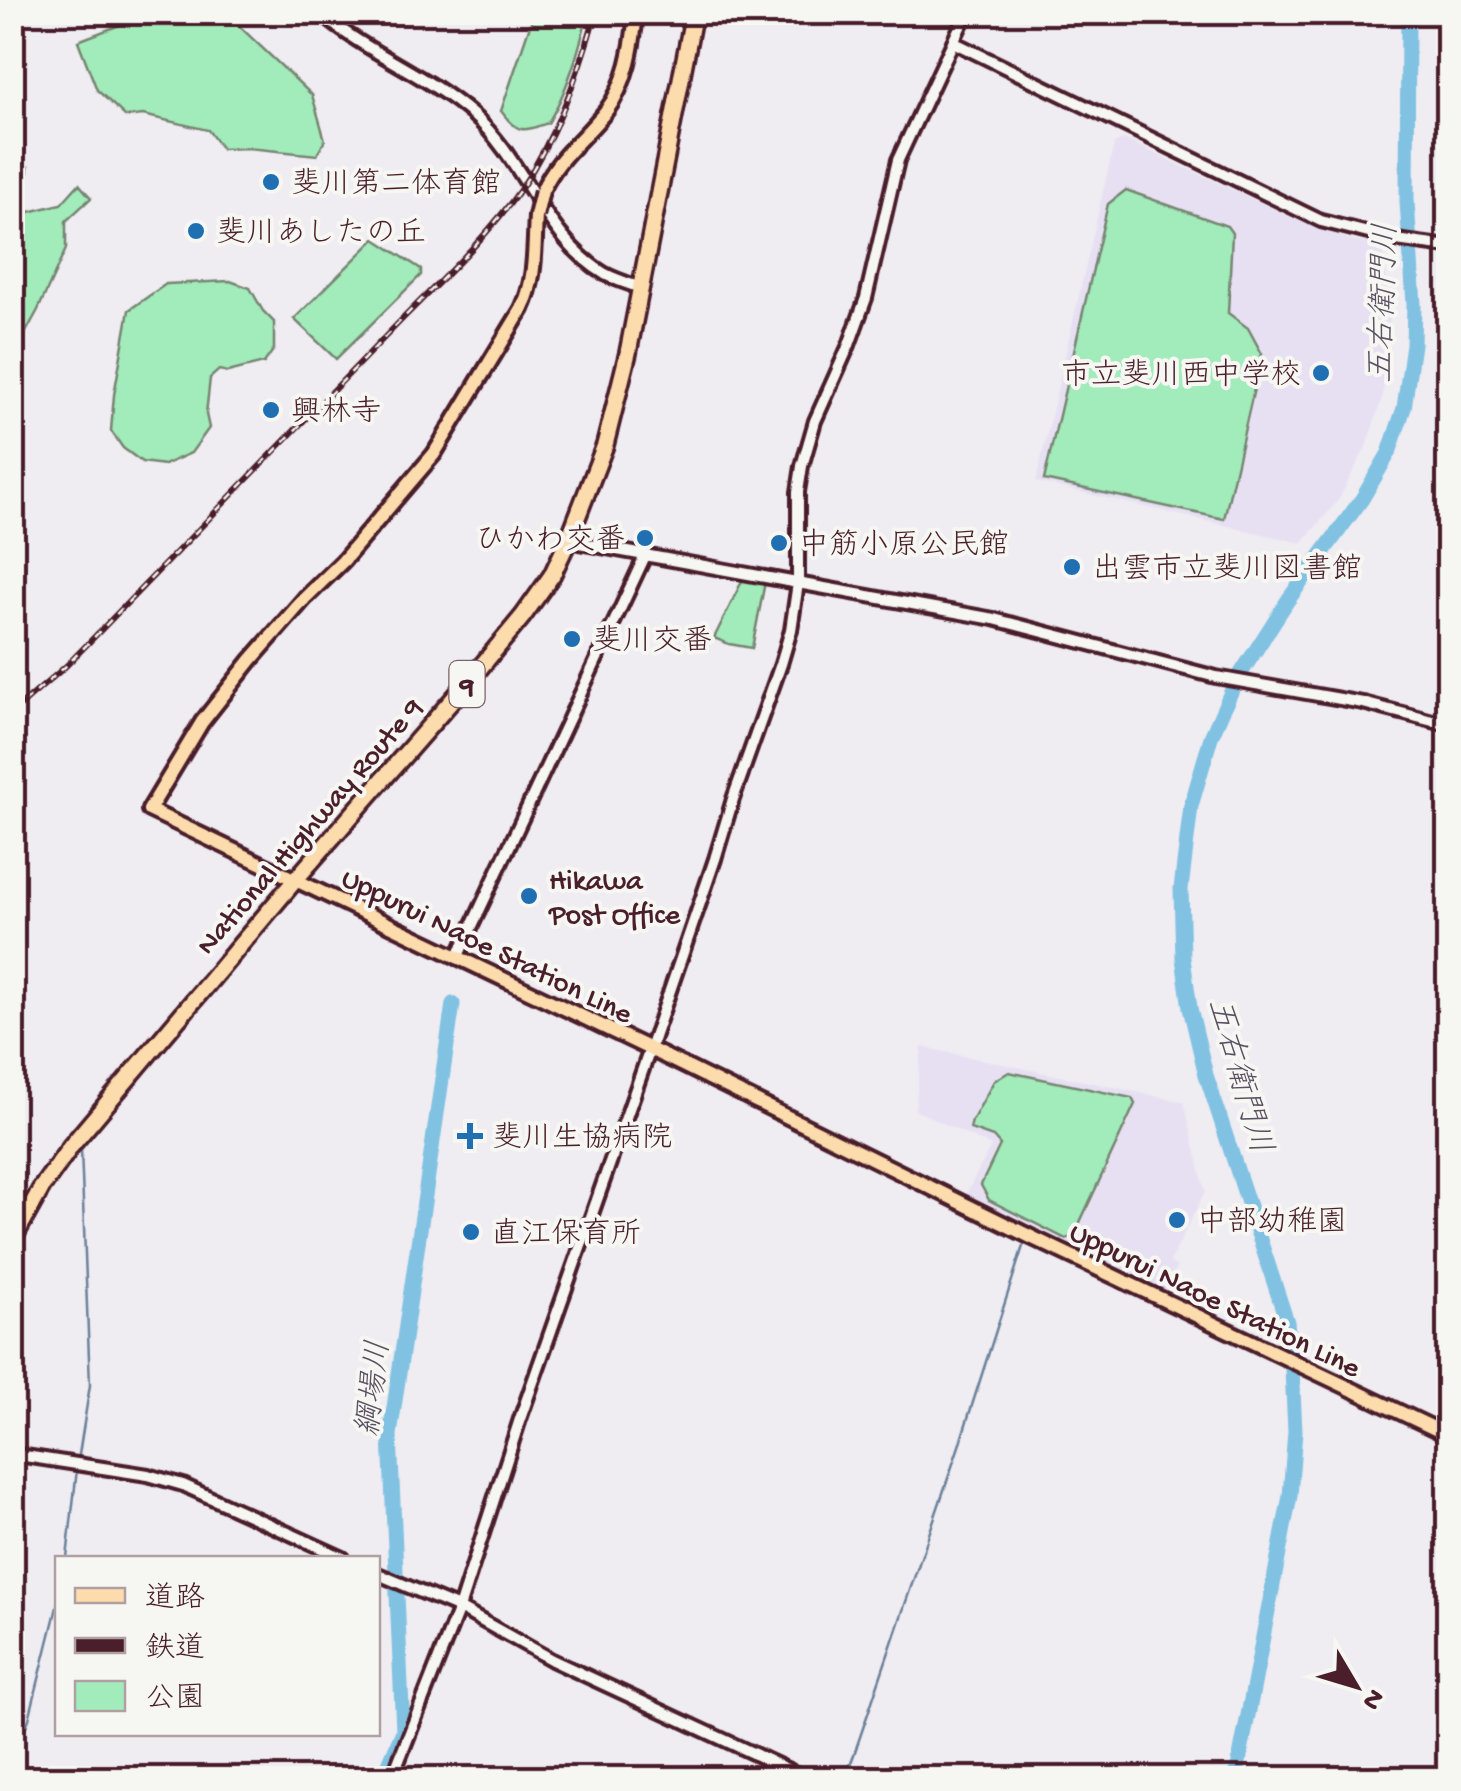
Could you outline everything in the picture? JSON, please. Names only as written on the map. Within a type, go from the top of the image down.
[{"type":"highway","name":"National Highway Route 9","points":[[12,1242],[72,1146],[296,879],[469,681],[552,575],[605,444],[628,353],[694,12]]},
{"type":"main road","name":"Uppurui Naoe Station Line","points":[[636,12],[633,42],[619,90],[608,108],[557,162],[542,191],[536,216],[531,290],[522,310],[434,454],[342,562],[250,660],[202,722],[149,810],[1448,1435]]},
{"type":"street","points":[[319,12],[347,34],[440,89],[475,116],[576,250],[606,274],[641,288]]},
{"type":"street","points":[[392,1778],[459,1608],[520,1419],[781,664],[798,582],[798,492],[802,466],[815,421],[850,346],[866,298],[898,160],[966,12]]},
{"type":"street","points":[[953,42],[1299,212],[1396,240],[1448,247]]},
{"type":"street","points":[[568,541],[994,619],[1216,677],[1363,703],[1448,725]]},
{"type":"street","points":[[457,958],[644,556]]},
{"type":"street","points":[[12,1454],[148,1475],[182,1485],[339,1556]]},
{"type":"street","points":[[380,1575],[459,1608],[552,1660],[806,1778]]},
{"type":"shaded area","points":[[1124,139],[1313,227],[1358,242],[1382,245],[1390,312],[1383,395],[1366,447],[1339,499],[1302,543],[1036,482],[1114,144]]},
{"type":"shaded area","points":[[922,1047],[1184,1102],[1205,1191],[1170,1262],[1177,1267],[1163,1295],[965,1196],[991,1146],[915,1110]]},
{"type":"green space","points":[[151,13],[234,13],[237,24],[312,95],[325,140],[317,155],[222,149],[208,130],[143,115],[126,117],[97,90],[78,41]]},
{"type":"green space","points":[[534,13],[588,13],[567,83],[548,123],[521,129],[501,111]]},
{"type":"green space","points":[[28,168],[25,213],[61,204],[79,184],[91,198],[66,221],[66,249],[13,356],[13,181]]},
{"type":"green space","points":[[1126,190],[1227,226],[1232,233],[1228,313],[1248,328],[1262,354],[1224,519],[1044,480],[1108,204]]},
{"type":"green space","points":[[375,239],[421,269],[421,275],[336,359],[294,319]]},
{"type":"green space","points":[[230,281],[250,288],[274,322],[274,349],[264,363],[228,372],[219,370],[210,378],[206,414],[209,428],[191,453],[164,465],[142,462],[123,448],[111,431],[129,310],[166,284]]},
{"type":"green space","points":[[743,579],[765,582],[752,648],[714,638]]},
{"type":"green space","points":[[1009,1072],[1132,1098],[1135,1104],[1074,1235],[1066,1239],[989,1200],[981,1185],[1000,1145],[993,1137],[970,1129],[994,1081]]},
{"type":"waterway","name":"五右衛門川","points":[[1236,1778],[1290,1496],[1295,1431],[1292,1370],[1287,1322],[1206,1075],[1190,1008],[1183,958],[1181,889],[1191,806],[1211,737],[1236,681],[1288,600],[1362,499],[1389,453],[1404,408],[1414,304],[1407,202],[1408,12]]},
{"type":"waterway","name":"綱場川","points":[[383,1778],[403,1731],[390,1435],[453,1004]]},
{"type":"waterway","points":[[78,1461],[90,1385],[81,1149]]},
{"type":"waterway","points":[[846,1778],[1023,1246]]},
{"type":"waterway","points":[[67,1556],[77,1469]]},
{"type":"waterway","points":[[12,1759],[29,1719],[55,1615]]},
{"type":"railway","points":[[12,713],[66,666],[490,228],[522,187],[546,146],[574,81],[596,12]]},
{"type":"place","name":"斐川第二体育館","points":[[271,182]]},
{"type":"place","name":"斐川あしたの丘","points":[[196,231]]},
{"type":"place","name":"市立斐川西中学校","points":[[1321,373]]},
{"type":"place","name":"興林寺","points":[[271,410]]},
{"type":"place","name":"ひかわ交番","points":[[645,538]]},
{"type":"place","name":"中筋小原公民館","points":[[779,543]]},
{"type":"place","name":"出雲市立斐川図書館","points":[[1072,567]]},
{"type":"place","name":"斐川交番","points":[[572,639]]},
{"type":"place","name":"Hikawa Post Office","points":[[529,896]]},
{"type":"place","name":"斐川生協病院","points":[[470,1136]]},
{"type":"place","name":"中部幼稚園","points":[[1177,1220]]},
{"type":"place","name":"直江保育所","points":[[471,1232]]}]
